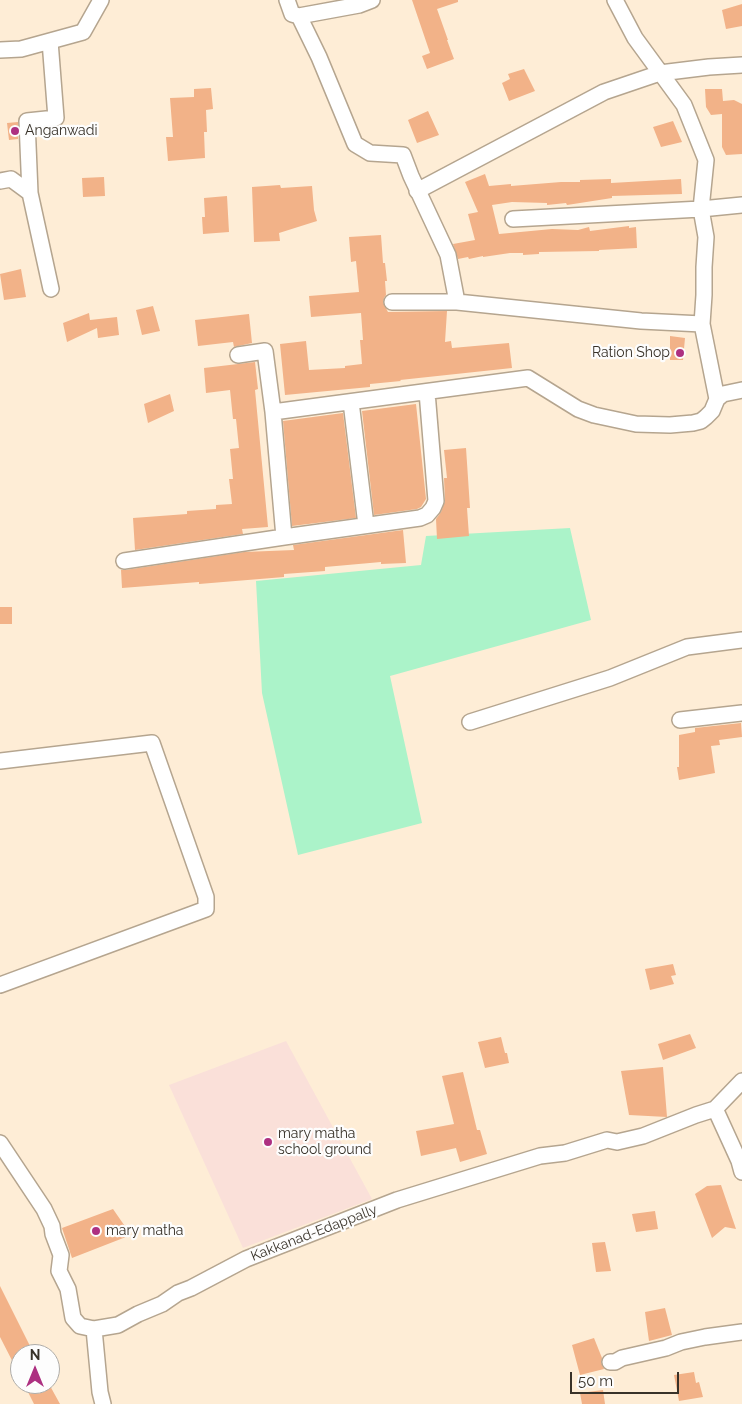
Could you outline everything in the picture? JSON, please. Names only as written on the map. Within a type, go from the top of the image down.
[{"type":"street","points":[[0,50],[22,49],[82,32],[101,0]]},
{"type":"street","points":[[287,0],[292,14],[299,16],[359,5],[372,0]]},
{"type":"street","points":[[615,0],[635,38],[684,105],[706,160],[701,209],[706,237],[702,324],[717,399]]},
{"type":"street","points":[[299,16],[319,57],[355,144],[370,153],[403,155],[417,190],[448,255],[457,302]]},
{"type":"street","points":[[50,41],[56,118],[27,122],[30,193],[51,288]]},
{"type":"street","points":[[417,190],[604,92],[660,73],[742,65]]},
{"type":"street","points":[[0,180],[11,179],[30,193]]},
{"type":"street","points":[[513,219],[742,205]]},
{"type":"street","points":[[392,302],[457,302],[641,321],[702,324]]},
{"type":"street","points":[[238,355],[265,351],[284,537]]},
{"type":"street","points":[[272,412],[528,378],[578,409],[594,415],[636,424],[670,425],[701,421],[712,411],[717,399],[723,394],[742,390]]},
{"type":"street","points":[[124,561],[420,518],[427,515],[436,501],[427,392]]},
{"type":"street","points":[[350,402],[366,525]]},
{"type":"street","points":[[470,722],[610,678],[687,647],[742,640]]},
{"type":"street","points":[[680,720],[742,713]]},
{"type":"street","points":[[0,761],[152,743],[206,897],[206,908],[0,985]]},
{"type":"street","name":"Kakkanad-Edappally","points":[[94,1329],[118,1325],[246,1259],[397,1200],[540,1156],[565,1153],[607,1140],[617,1142],[643,1136],[714,1109],[742,1081]]},
{"type":"street","points":[[714,1109],[742,1172]]},
{"type":"street","points":[[0,1143],[44,1209],[52,1226],[61,1255],[59,1271],[68,1289],[73,1318],[80,1326],[94,1329],[100,1392],[103,1404]]},
{"type":"street","points":[[610,1362],[682,1342],[742,1332]]},
{"type":"shaded area","name":"mary matha school ground","points":[[286,1041],[372,1199],[243,1248],[169,1085]]},
{"type":"green space","points":[[570,528],[591,620],[390,676],[422,823],[298,855],[262,693],[256,581],[421,565],[426,536]]},
{"type":"building","points":[[412,0],[458,0],[458,2],[437,9],[454,59],[427,69],[422,56],[430,53]]},
{"type":"building","points":[[742,4],[742,26],[726,29],[722,10]]},
{"type":"building","points":[[524,69],[535,91],[509,101],[502,83],[510,79],[508,74]]},
{"type":"building","points":[[211,88],[213,109],[206,110],[207,132],[204,132],[205,158],[168,161],[166,137],[173,137],[170,98],[194,97],[194,89]]},
{"type":"building","points":[[705,89],[722,89],[723,101],[734,100],[742,104],[742,154],[726,155],[722,147],[722,114],[711,115],[706,107]]},
{"type":"building","points":[[428,111],[439,135],[417,143],[408,120]]},
{"type":"building","points":[[673,121],[682,142],[661,147],[653,127]]},
{"type":"building","name":"Anganwadi","points":[[18,122],[18,139],[9,140],[7,123]]},
{"type":"building","points":[[485,174],[489,186],[580,182],[580,180],[611,179],[611,183],[681,179],[682,194],[612,196],[612,198],[567,205],[566,203],[547,205],[547,203],[512,202],[492,205],[499,234],[552,229],[578,230],[589,227],[590,231],[629,226],[629,228],[636,227],[637,248],[539,252],[539,254],[523,255],[523,253],[510,253],[458,259],[453,244],[475,240],[468,214],[478,212],[465,182]]},
{"type":"building","points":[[104,177],[105,196],[83,197],[82,178]]},
{"type":"building","points":[[280,185],[281,188],[312,186],[317,221],[279,233],[280,241],[254,242],[252,187]]},
{"type":"building","points":[[227,196],[229,232],[203,234],[202,217],[205,217],[204,198]]},
{"type":"building","points":[[381,235],[383,263],[385,263],[387,281],[385,281],[386,295],[383,302],[388,312],[447,311],[445,342],[451,341],[452,348],[509,343],[512,368],[370,384],[370,387],[285,395],[280,344],[306,341],[309,370],[345,368],[345,366],[362,364],[360,340],[363,340],[361,313],[311,317],[309,296],[359,292],[356,261],[351,262],[349,237]]},
{"type":"building","points":[[21,269],[26,297],[4,300],[0,274]]},
{"type":"building","points":[[153,306],[160,331],[142,335],[136,310]]},
{"type":"building","points":[[89,313],[90,320],[117,317],[119,335],[98,338],[97,328],[67,342],[63,323]]},
{"type":"building","points":[[249,314],[252,343],[234,347],[233,342],[198,346],[195,320]]},
{"type":"building","points":[[670,336],[685,338],[683,360],[670,360]]},
{"type":"building","points":[[255,362],[258,389],[255,390],[268,527],[242,529],[243,534],[135,550],[133,518],[187,514],[187,511],[216,509],[216,505],[232,504],[229,479],[233,479],[230,449],[239,448],[236,419],[233,419],[230,390],[206,393],[204,368]]},
{"type":"building","points":[[170,394],[174,411],[148,423],[144,404]]},
{"type":"building","points":[[416,404],[426,499],[421,507],[417,509],[374,515],[362,411]]},
{"type":"building","points":[[343,413],[356,518],[292,526],[283,421]]},
{"type":"building","points":[[466,448],[470,508],[467,508],[469,536],[437,539],[436,519],[445,501],[444,478],[447,478],[444,450]]},
{"type":"building","points":[[403,530],[406,563],[381,564],[381,562],[325,567],[325,571],[284,574],[284,577],[122,588],[121,570],[244,552],[294,550],[293,545]]},
{"type":"building","points":[[0,607],[12,607],[12,624],[0,624]]},
{"type":"building","points":[[741,723],[742,737],[719,740],[720,745],[711,746],[715,773],[679,780],[677,767],[679,767],[679,735],[695,732],[695,728]]},
{"type":"building","points":[[673,964],[676,975],[671,976],[674,984],[650,990],[645,969]]},
{"type":"building","points":[[690,1034],[696,1048],[663,1060],[658,1044]]},
{"type":"building","points":[[501,1037],[509,1063],[485,1068],[478,1042]]},
{"type":"building","points":[[663,1067],[667,1117],[629,1115],[621,1071]]},
{"type":"building","points":[[463,1072],[477,1130],[480,1130],[487,1154],[460,1162],[456,1148],[421,1156],[416,1131],[454,1124],[442,1076]]},
{"type":"building","points":[[721,1185],[736,1229],[725,1227],[712,1238],[695,1194],[707,1186]]},
{"type":"building","name":"mary matha","points":[[113,1209],[131,1235],[72,1258],[62,1228]]},
{"type":"building","points":[[655,1211],[658,1229],[636,1232],[632,1214]]},
{"type":"building","points":[[605,1242],[611,1271],[596,1272],[592,1243]]},
{"type":"building","points":[[0,1286],[29,1344],[10,1344],[10,1356],[0,1337]]},
{"type":"building","points":[[665,1308],[672,1335],[649,1341],[645,1312]]},
{"type":"building","points":[[594,1338],[604,1369],[580,1375],[572,1345]]},
{"type":"building","points":[[694,1372],[696,1383],[699,1382],[703,1397],[679,1401],[674,1375]]},
{"type":"building","points":[[603,1390],[605,1404],[582,1404],[580,1393]]},
{"type":"building","points":[[29,1394],[54,1394],[60,1404],[34,1404]]},
{"type":"place","name":"Anganwadi","points":[[15,131]]},
{"type":"place","name":"Ration Shop","points":[[680,353]]},
{"type":"place","name":"mary matha school ground","points":[[268,1142]]},
{"type":"place","name":"mary matha","points":[[96,1231]]}]
